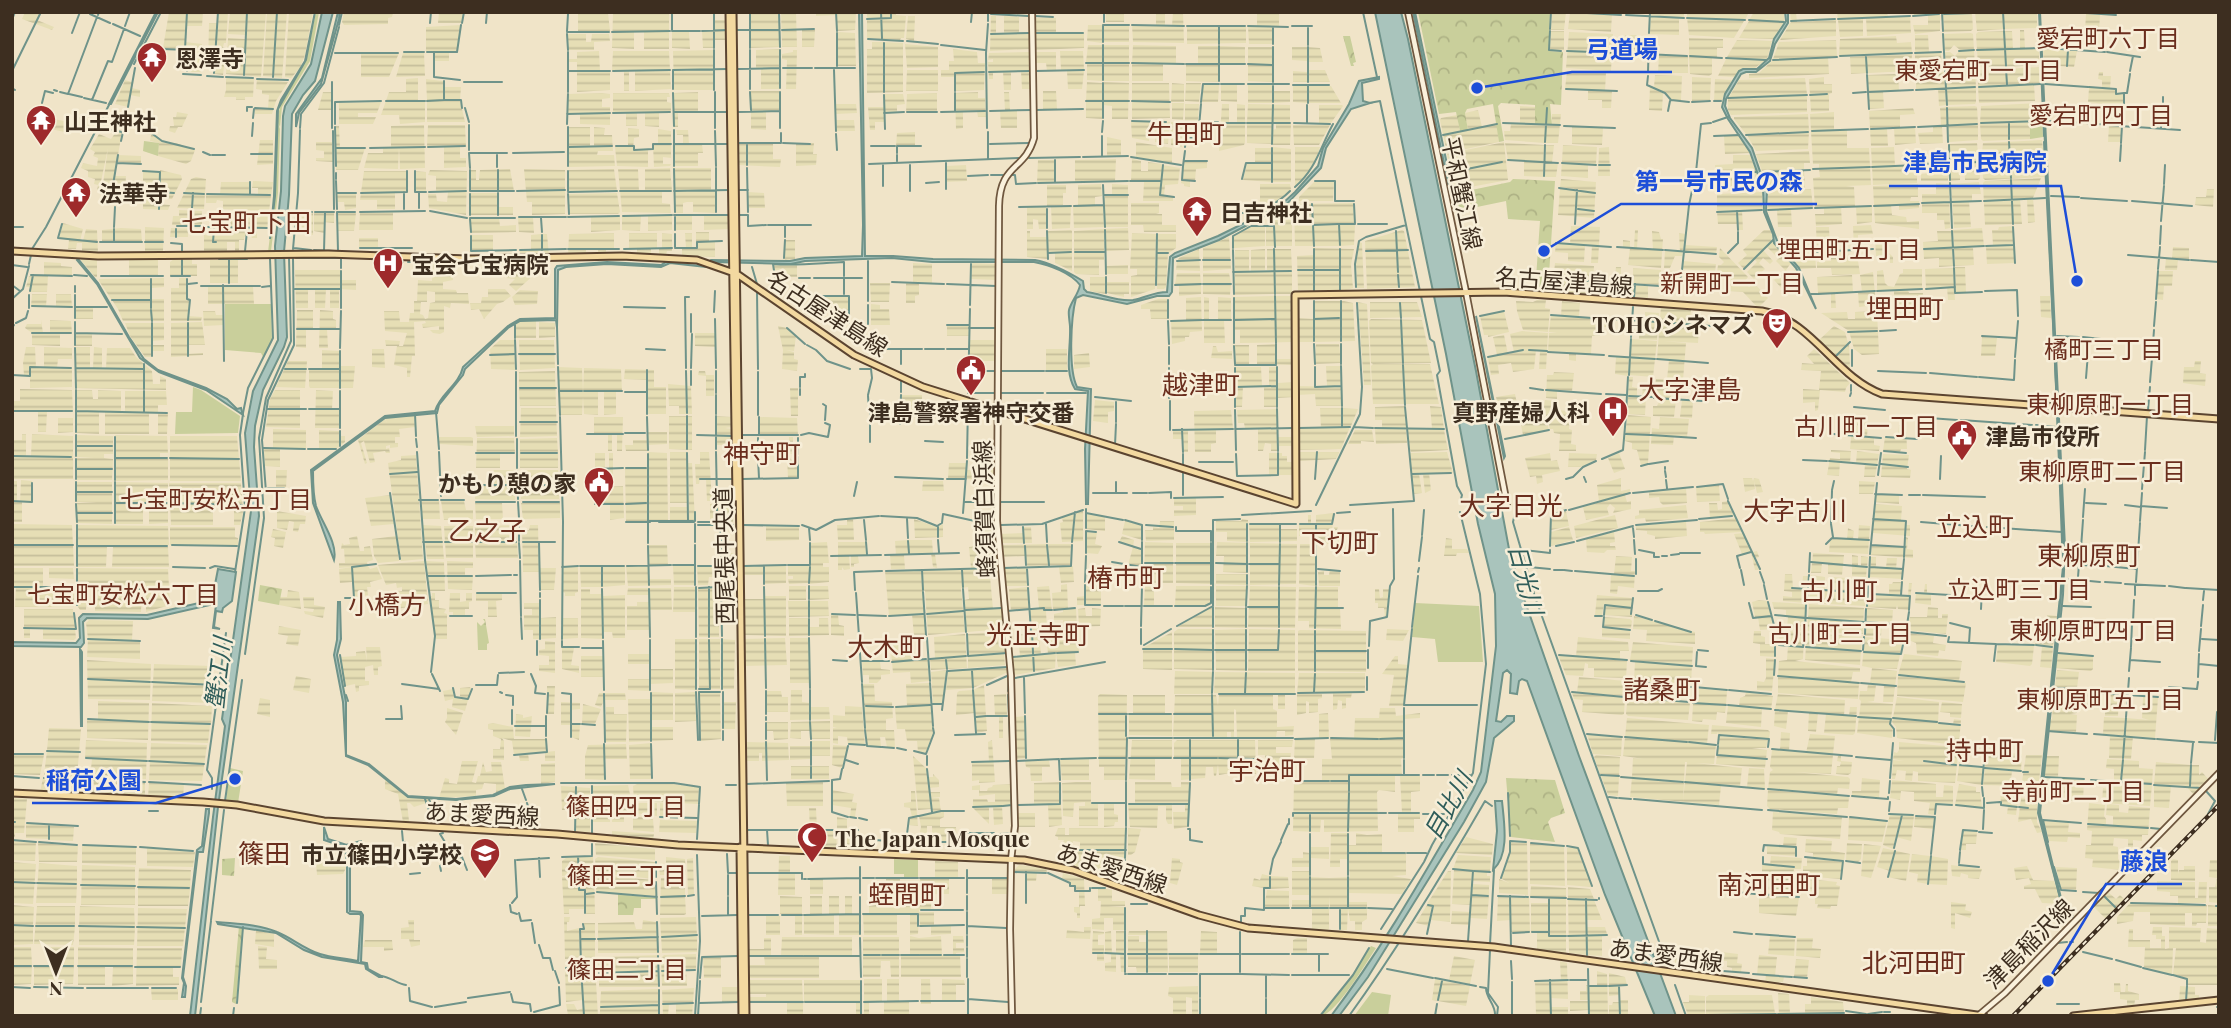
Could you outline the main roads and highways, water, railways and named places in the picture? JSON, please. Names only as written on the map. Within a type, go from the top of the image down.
[{"type":"main road","name":"西尾張中央道","points":[[731,12],[744,1016]]},
{"type":"main road","name":"蜂須賀白浜線","points":[[1012,1016],[1009,948],[1011,861],[1015,826],[1011,676],[997,521],[1000,190],[1008,173],[1027,154],[1034,134],[1032,12]]},
{"type":"main road","name":"平和蟹江線","points":[[1408,12],[1507,504]]},
{"type":"main road","name":"名古屋津島線","points":[[12,251],[98,256],[288,255],[442,259],[622,256],[709,263],[735,273],[854,355],[923,387],[1296,504],[1295,295],[1535,293],[1768,313],[1794,323],[1854,380],[1882,394],[2219,419]]},
{"type":"main road","name":"津島稲沢線","points":[[1981,1016],[2219,773]]},
{"type":"main road","name":"あま愛西線","points":[[12,794],[213,804],[324,821],[557,834],[656,845],[1011,861],[1074,873],[1199,918],[1261,932],[1490,948],[1981,1016]]},
{"type":"main road","name":"あま愛西線","points":[[1665,973],[1955,1016]]},
{"type":"main road","points":[[2073,1016],[2219,1002]]},
{"type":"main road","points":[[2107,1016],[2219,1002]]},
{"type":"water","points":[[156,12],[158,12],[109,104]]},
{"type":"water","points":[[315,12],[306,60],[278,109],[275,196],[270,239],[277,111],[281,100],[305,61]]},
{"type":"water","points":[[322,12],[333,12],[315,81],[292,114],[284,252],[287,337],[263,390],[255,426],[259,516],[218,807],[195,1016],[190,1016],[225,726],[222,719],[251,511],[245,433],[253,391],[278,340],[275,246],[281,191],[283,116],[285,106],[311,64]]},
{"type":"water","points":[[338,12],[339,19],[321,84],[299,113],[296,127],[296,114],[322,78]]},
{"type":"water","points":[[859,12],[862,12],[865,256],[1035,260],[1066,271],[1083,281],[1087,292],[1122,300],[1167,292],[1170,257],[1175,253],[1218,236],[1281,205],[1318,166],[1323,148],[1359,81],[1379,79],[1362,83],[1363,101],[1370,103],[1351,109],[1326,148],[1321,168],[1283,208],[1219,240],[1173,258],[1172,292],[1169,296],[1157,296],[1127,304],[1083,295],[1076,298],[1072,330],[1072,368],[1077,387],[1091,389],[1088,504],[1085,449],[1088,391],[1075,389],[1069,367],[1069,310],[1080,285],[1060,270],[1034,262],[932,262],[892,258],[805,261],[791,264],[712,262],[706,267],[670,263],[661,267],[607,264],[566,267],[558,270],[557,328],[556,320],[520,321],[508,328],[465,369],[463,375],[439,405],[437,413],[385,418],[313,471],[316,506],[332,540],[334,560],[313,503],[311,470],[385,416],[435,411],[441,399],[458,379],[463,367],[508,326],[520,319],[555,318],[557,266],[607,262],[661,265],[669,260],[705,264],[711,260],[790,261],[862,256]]},
{"type":"water","points":[[1375,12],[1401,12],[1408,39],[1476,371],[1509,549],[1521,590],[1579,756],[1676,1016],[1655,1016],[1605,895],[1527,681],[1519,681],[1517,694],[1510,693],[1511,674],[1507,670],[1503,673],[1496,721],[1501,722],[1507,716],[1514,716],[1514,721],[1494,738],[1486,782],[1368,977],[1339,1016],[1331,1016],[1388,934],[1473,790],[1481,772],[1496,646],[1495,594],[1478,524],[1446,354]]},
{"type":"water","points":[[1415,12],[1452,188],[1449,188]]},
{"type":"water","points":[[1785,12],[1788,12],[1788,23],[1775,44],[1770,61],[1756,72],[1741,74],[1726,99],[1725,106],[1730,118],[1752,148],[1767,192],[1766,211],[1778,243],[1799,268],[1816,309],[1796,268],[1774,243],[1764,212],[1763,189],[1750,152],[1722,107],[1725,94],[1739,71],[1757,69],[1769,58],[1774,39],[1786,21]]},
{"type":"water","points":[[2039,12],[2065,547],[2063,595],[2040,813],[2061,898],[2073,916],[2060,897],[2039,813],[2064,563]]},
{"type":"water","points":[[78,259],[98,283],[144,359],[158,370],[206,388],[227,399],[237,409],[241,408],[243,415],[206,390],[159,372],[140,358],[97,284]]},
{"type":"water","points":[[1476,316],[1505,456],[1504,458]]},
{"type":"water","points":[[218,569],[236,572],[232,601],[222,612],[216,611],[214,627],[220,629],[213,628],[214,604],[148,619],[87,618],[83,622],[84,643],[81,647],[12,646],[12,642],[76,643],[80,638],[79,618],[83,614],[147,615],[212,600]]},
{"type":"water","points":[[338,602],[341,639],[337,655],[346,702],[346,755],[369,764],[408,796],[456,799],[493,795],[510,787],[555,784],[510,789],[494,796],[456,800],[408,797],[368,765],[346,756],[343,702],[334,655]]},
{"type":"water","points":[[80,649],[82,652],[82,726],[81,726]]},
{"type":"water","points":[[1495,801],[1502,801],[1505,838],[1502,856],[1493,870],[1497,831]]},
{"type":"water","points":[[206,809],[209,809],[209,813],[203,852],[198,852],[183,977],[185,997],[182,997],[182,978],[197,850],[202,846]]},
{"type":"water","points":[[324,827],[328,839],[347,845],[350,911],[361,912],[363,915],[361,962],[367,963],[368,969],[383,977],[366,969],[365,964],[322,957],[304,950],[276,933],[217,922],[270,929],[320,954],[358,961],[361,916],[347,912],[345,847],[324,840]]},
{"type":"waterway","points":[[12,20],[15,12]]},
{"type":"waterway","points":[[12,71],[41,12]]},
{"type":"waterway","points":[[72,33],[80,12]]},
{"type":"waterway","points":[[125,26],[130,12]]},
{"type":"waterway","points":[[134,64],[161,12]]},
{"type":"waterway","points":[[185,49],[187,12]]},
{"type":"waterway","points":[[214,73],[218,12]]},
{"type":"waterway","points":[[244,75],[247,12]]},
{"type":"waterway","points":[[273,77],[277,12]]},
{"type":"waterway","points":[[339,25],[342,12]]},
{"type":"waterway","points":[[430,23],[431,12]]},
{"type":"waterway","points":[[462,23],[464,12]]},
{"type":"waterway","points":[[486,23],[487,12]]},
{"type":"waterway","points":[[714,12],[714,30]]},
{"type":"waterway","points":[[750,12],[750,48]]},
{"type":"waterway","points":[[779,12],[780,47]]},
{"type":"waterway","points":[[836,12],[837,31]]},
{"type":"waterway","points":[[881,12],[882,38]]},
{"type":"waterway","points":[[867,19],[891,18],[891,12]]},
{"type":"waterway","points":[[971,22],[972,12]]},
{"type":"waterway","points":[[985,12],[988,13],[988,21]]},
{"type":"waterway","points":[[1104,12],[1104,22]]},
{"type":"waterway","points":[[1363,12],[1377,77]]},
{"type":"waterway","points":[[1550,29],[1551,12]]},
{"type":"waterway","points":[[1570,12],[1621,15]]},
{"type":"waterway","points":[[1649,33],[1650,12]]},
{"type":"waterway","points":[[1942,12],[1943,31]]},
{"type":"waterway","points":[[1975,13],[1988,12]]},
{"type":"waterway","points":[[2003,12],[2004,29]]},
{"type":"waterway","points":[[2072,12],[2116,15]]},
{"type":"waterway","points":[[1944,14],[1972,13]]},
{"type":"waterway","points":[[90,14],[110,23]]},
{"type":"waterway","points":[[567,31],[568,14]]},
{"type":"waterway","points":[[672,14],[672,30]]},
{"type":"waterway","points":[[991,14],[1028,16]]},
{"type":"waterway","points":[[1913,16],[1939,14]]},
{"type":"waterway","points":[[1626,15],[1684,18]]},
{"type":"waterway","points":[[1035,16],[1053,17]]},
{"type":"waterway","points":[[1838,19],[1910,16]]},
{"type":"waterway","points":[[60,92],[68,94],[97,17]]},
{"type":"waterway","points":[[1687,18],[1745,20]]},
{"type":"waterway","points":[[1791,21],[1835,19]]},
{"type":"waterway","points":[[1749,20],[1784,22]]},
{"type":"waterway","points":[[113,24],[140,36]]},
{"type":"waterway","points":[[987,128],[988,24]]},
{"type":"waterway","points":[[427,52],[457,52],[461,25]]},
{"type":"waterway","points":[[1103,25],[1129,25]]},
{"type":"waterway","points":[[1132,25],[1184,26]]},
{"type":"waterway","points":[[1103,26],[1103,42]]},
{"type":"waterway","points":[[1187,26],[1245,26]]},
{"type":"waterway","points":[[1248,26],[1288,27]]},
{"type":"waterway","points":[[1292,26],[1312,26]]},
{"type":"waterway","points":[[300,128],[301,114],[324,83],[339,27]]},
{"type":"waterway","points":[[1219,27],[1219,44]]},
{"type":"waterway","points":[[1273,27],[1273,44]]},
{"type":"waterway","points":[[1308,28],[1308,45]]},
{"type":"waterway","points":[[92,100],[108,61],[112,62],[124,29]]},
{"type":"waterway","points":[[782,30],[814,29]]},
{"type":"waterway","points":[[702,31],[727,30]]},
{"type":"waterway","points":[[737,30],[779,30]]},
{"type":"waterway","points":[[612,32],[670,31]]},
{"type":"waterway","points":[[672,31],[700,31]]},
{"type":"waterway","points":[[1550,31],[1549,50],[1561,51]]},
{"type":"waterway","points":[[2004,31],[2006,66]]},
{"type":"waterway","points":[[567,32],[609,32]]},
{"type":"waterway","points":[[714,32],[714,48]]},
{"type":"waterway","points":[[837,33],[837,66]]},
{"type":"waterway","points":[[991,34],[1029,33]]},
{"type":"waterway","points":[[1035,33],[1083,33]]},
{"type":"waterway","points":[[567,34],[568,50]]},
{"type":"waterway","points":[[1943,34],[1945,70]]},
{"type":"waterway","points":[[1648,72],[1649,37]]},
{"type":"waterway","points":[[868,39],[903,41]]},
{"type":"waterway","points":[[907,41],[938,44]]},
{"type":"waterway","points":[[884,43],[884,92]]},
{"type":"waterway","points":[[941,45],[985,50]]},
{"type":"waterway","points":[[1103,45],[1103,80]]},
{"type":"waterway","points":[[1219,46],[1219,81]]},
{"type":"waterway","points":[[1273,47],[1273,82]]},
{"type":"waterway","points":[[1308,47],[1308,82]]},
{"type":"waterway","points":[[145,48],[161,48]]},
{"type":"waterway","points":[[1977,50],[2038,48]]},
{"type":"waterway","points":[[2046,48],[2105,52]]},
{"type":"waterway","points":[[163,49],[188,50],[187,71]]},
{"type":"waterway","points":[[714,50],[714,90]]},
{"type":"waterway","points":[[750,50],[750,89]]},
{"type":"waterway","points":[[780,50],[780,88]]},
{"type":"waterway","points":[[1959,51],[1974,50]]},
{"type":"waterway","points":[[2067,66],[2068,50]]},
{"type":"waterway","points":[[1567,51],[1619,53]]},
{"type":"waterway","points":[[404,52],[424,52]]},
{"type":"waterway","points":[[434,52],[434,77],[460,80]]},
{"type":"waterway","points":[[568,52],[568,92]]},
{"type":"waterway","points":[[1915,53],[1941,52]]},
{"type":"waterway","points":[[2107,52],[2140,57]]},
{"type":"waterway","points":[[335,53],[398,53]]},
{"type":"waterway","points":[[1624,53],[1687,56]]},
{"type":"waterway","points":[[1840,56],[1912,53]]},
{"type":"waterway","points":[[1690,56],[1722,58]]},
{"type":"waterway","points":[[2130,71],[2133,56]]},
{"type":"waterway","points":[[1773,60],[1837,57]]},
{"type":"waterway","points":[[1866,57],[1867,73]]},
{"type":"waterway","points":[[1726,58],[1766,60]]},
{"type":"waterway","points":[[1086,63],[1129,63]]},
{"type":"waterway","points":[[1132,63],[1184,64]]},
{"type":"waterway","points":[[1186,64],[1245,64]]},
{"type":"waterway","points":[[1248,64],[1272,65]]},
{"type":"waterway","points":[[128,107],[135,68]]},
{"type":"waterway","points":[[738,69],[780,68]]},
{"type":"waterway","points":[[783,68],[812,68]]},
{"type":"waterway","points":[[815,68],[855,68]]},
{"type":"waterway","points":[[2041,68],[2044,136]]},
{"type":"waterway","points":[[673,89],[673,70],[727,69]]},
{"type":"waterway","points":[[2006,69],[2007,84]]},
{"type":"waterway","points":[[613,71],[670,70]]},
{"type":"waterway","points":[[834,70],[836,131]]},
{"type":"waterway","points":[[1036,71],[1084,70]]},
{"type":"waterway","points":[[568,71],[610,71]]},
{"type":"waterway","points":[[989,72],[1030,71]]},
{"type":"waterway","points":[[955,91],[955,73],[984,72]]},
{"type":"waterway","points":[[1945,72],[1947,105]]},
{"type":"waterway","points":[[183,74],[201,75]]},
{"type":"waterway","points":[[2124,106],[2124,93],[2127,93],[2130,74]]},
{"type":"waterway","points":[[1867,75],[1869,109]]},
{"type":"waterway","points":[[207,76],[223,77]]},
{"type":"waterway","points":[[1648,76],[1647,85],[1665,93],[1671,100],[1689,102]]},
{"type":"waterway","points":[[226,77],[253,78]]},
{"type":"waterway","points":[[257,79],[288,80]]},
{"type":"waterway","points":[[444,81],[444,100],[461,100],[462,108]]},
{"type":"waterway","points":[[332,82],[332,128]]},
{"type":"waterway","points":[[464,82],[502,82]]},
{"type":"waterway","points":[[1103,83],[1103,118]]},
{"type":"waterway","points":[[1201,102],[1203,84],[1219,84]]},
{"type":"waterway","points":[[1221,84],[1244,84]]},
{"type":"waterway","points":[[1248,84],[1289,84]]},
{"type":"waterway","points":[[1979,87],[2040,84]]},
{"type":"waterway","points":[[2045,84],[2088,87]]},
{"type":"waterway","points":[[1293,85],[1329,85]]},
{"type":"waterway","points":[[1273,86],[1273,102]]},
{"type":"waterway","points":[[1308,86],[1308,103]]},
{"type":"waterway","points":[[1916,90],[1975,87]]},
{"type":"waterway","points":[[2089,87],[2116,89],[2116,94],[2124,93]]},
{"type":"waterway","points":[[1566,89],[1617,91]]},
{"type":"waterway","points":[[1868,92],[1913,90]]},
{"type":"waterway","points":[[42,103],[45,91],[53,93]]},
{"type":"waterway","points":[[715,92],[715,128]]},
{"type":"waterway","points":[[750,92],[751,110]]},
{"type":"waterway","points":[[780,92],[780,128]]},
{"type":"waterway","points":[[1853,93],[1866,92]]},
{"type":"waterway","points":[[673,93],[674,126]]},
{"type":"waterway","points":[[955,93],[955,110]]},
{"type":"waterway","points":[[69,94],[82,97]]},
{"type":"waterway","points":[[567,124],[568,94]]},
{"type":"waterway","points":[[1810,95],[1827,94]]},
{"type":"waterway","points":[[884,95],[885,129]]},
{"type":"waterway","points":[[1728,98],[1807,95]]},
{"type":"waterway","points":[[2163,97],[2163,108]]},
{"type":"waterway","points":[[84,98],[106,103]]},
{"type":"waterway","points":[[427,101],[444,100]]},
{"type":"waterway","points":[[335,124],[335,102],[381,101]]},
{"type":"waterway","points":[[386,101],[425,101]]},
{"type":"waterway","points":[[1086,101],[1129,101]]},
{"type":"waterway","points":[[1132,101],[1170,102]]},
{"type":"waterway","points":[[1369,103],[1380,101],[1430,339],[1434,342],[1440,371],[1437,375],[1457,486],[1462,495],[1460,503]]},
{"type":"waterway","points":[[1668,111],[1670,101]]},
{"type":"waterway","points":[[1692,102],[1710,101]]},
{"type":"waterway","points":[[1714,101],[1721,101]]},
{"type":"waterway","points":[[32,249],[110,103]]},
{"type":"waterway","points":[[1185,147],[1186,138],[1198,138],[1201,104]]},
{"type":"waterway","points":[[1272,144],[1273,105]]},
{"type":"waterway","points":[[1307,105],[1307,122]]},
{"type":"waterway","points":[[247,111],[247,107],[252,107]]},
{"type":"waterway","points":[[255,108],[273,109]]},
{"type":"waterway","points":[[465,108],[469,122]]},
{"type":"waterway","points":[[1545,142],[1547,108]]},
{"type":"waterway","points":[[1947,108],[1948,142]]},
{"type":"waterway","points":[[253,118],[254,109]]},
{"type":"waterway","points":[[1036,110],[1083,109]]},
{"type":"waterway","points":[[121,141],[128,110]]},
{"type":"waterway","points":[[990,111],[1031,110]]},
{"type":"waterway","points":[[738,112],[780,111]]},
{"type":"waterway","points":[[941,112],[985,111]]},
{"type":"waterway","points":[[2161,128],[2162,111]]},
{"type":"waterway","points":[[613,113],[670,112]]},
{"type":"waterway","points":[[674,112],[728,112]]},
{"type":"waterway","points":[[884,113],[904,112]]},
{"type":"waterway","points":[[907,112],[937,112]]},
{"type":"waterway","points":[[567,114],[610,113]]},
{"type":"waterway","points":[[1713,122],[1728,117]]},
{"type":"waterway","points":[[1102,132],[1103,121]]},
{"type":"waterway","points":[[1132,121],[1166,122]]},
{"type":"waterway","points":[[1981,123],[2041,121]]},
{"type":"waterway","points":[[2046,121],[2085,123]]},
{"type":"waterway","points":[[1200,122],[1218,122]]},
{"type":"waterway","points":[[252,136],[253,123]]},
{"type":"waterway","points":[[1221,123],[1245,123]]},
{"type":"waterway","points":[[1247,123],[1290,123]]},
{"type":"waterway","points":[[1294,123],[1330,124]]},
{"type":"waterway","points":[[1503,123],[1560,125]]},
{"type":"waterway","points":[[1682,270],[1701,124],[1711,123]]},
{"type":"waterway","points":[[2009,123],[2009,139]]},
{"type":"waterway","points":[[2086,123],[2133,127]]},
{"type":"waterway","points":[[1295,187],[1313,165],[1333,124]]},
{"type":"waterway","points":[[1443,135],[1497,124]]},
{"type":"waterway","points":[[1918,127],[1977,124]]},
{"type":"waterway","points":[[124,125],[141,128]]},
{"type":"waterway","points":[[469,125],[469,150]]},
{"type":"waterway","points":[[1564,126],[1615,128]]},
{"type":"waterway","points":[[2121,143],[2122,126]]},
{"type":"waterway","points":[[335,127],[336,166]]},
{"type":"waterway","points":[[568,127],[568,166]]},
{"type":"waterway","points":[[1871,129],[1915,127]]},
{"type":"waterway","points":[[2136,127],[2180,130]]},
{"type":"waterway","points":[[103,128],[122,132]]},
{"type":"waterway","points":[[144,128],[150,130]]},
{"type":"waterway","points":[[1812,131],[1868,129]]},
{"type":"waterway","points":[[293,249],[300,130]]},
{"type":"waterway","points":[[674,130],[674,166]]},
{"type":"waterway","points":[[333,131],[334,209]]},
{"type":"waterway","points":[[715,131],[716,166]]},
{"type":"waterway","points":[[150,132],[162,141],[194,149]]},
{"type":"waterway","points":[[988,132],[988,158]]},
{"type":"waterway","points":[[1746,135],[1808,132]]},
{"type":"waterway","points":[[738,143],[781,143],[781,133]]},
{"type":"waterway","points":[[836,134],[837,150]]},
{"type":"waterway","points":[[1714,136],[1739,135]]},
{"type":"waterway","points":[[1102,136],[1102,156]]},
{"type":"waterway","points":[[2009,142],[2011,178]]},
{"type":"waterway","points":[[2044,142],[2057,404]]},
{"type":"waterway","points":[[783,143],[810,144]]},
{"type":"waterway","points":[[990,144],[1029,143]]},
{"type":"waterway","points":[[616,146],[634,146],[634,150],[653,149],[653,144],[671,144]]},
{"type":"waterway","points":[[674,144],[728,144]]},
{"type":"waterway","points":[[747,145],[747,165]]},
{"type":"waterway","points":[[1544,176],[1545,145]]},
{"type":"waterway","points":[[1949,145],[1950,180]]},
{"type":"waterway","points":[[2120,161],[2121,145]]},
{"type":"waterway","points":[[428,147],[465,146]]},
{"type":"waterway","points":[[568,147],[612,146]]},
{"type":"waterway","points":[[871,146],[895,146]]},
{"type":"waterway","points":[[897,153],[897,146],[921,146]]},
{"type":"waterway","points":[[370,148],[425,147]]},
{"type":"waterway","points":[[337,148],[365,148]]},
{"type":"waterway","points":[[1272,148],[1272,182]]},
{"type":"waterway","points":[[1183,166],[1185,151]]},
{"type":"waterway","points":[[203,152],[210,155]]},
{"type":"waterway","points":[[513,153],[564,152]]},
{"type":"waterway","points":[[470,168],[469,153],[507,153]]},
{"type":"waterway","points":[[251,154],[272,154]]},
{"type":"waterway","points":[[112,191],[118,155]]},
{"type":"waterway","points":[[212,155],[225,155]]},
{"type":"waterway","points":[[497,155],[497,167]]},
{"type":"waterway","points":[[897,155],[897,161]]},
{"type":"waterway","points":[[1083,157],[1128,156]]},
{"type":"waterway","points":[[1029,158],[1080,157]]},
{"type":"waterway","points":[[1131,157],[1181,165]]},
{"type":"waterway","points":[[869,164],[1019,158]]},
{"type":"waterway","points":[[1982,162],[2043,159]]},
{"type":"waterway","points":[[1055,160],[1055,182]]},
{"type":"waterway","points":[[1508,160],[1558,163]]},
{"type":"waterway","points":[[1184,161],[1207,161]]},
{"type":"waterway","points":[[1452,172],[1502,162]]},
{"type":"waterway","points":[[1920,164],[1979,162]]},
{"type":"waterway","points":[[117,163],[141,164]]},
{"type":"waterway","points":[[946,163],[946,189]]},
{"type":"waterway","points":[[1242,179],[1246,163],[1272,163]]},
{"type":"waterway","points":[[1562,163],[1596,165]]},
{"type":"waterway","points":[[883,165],[883,186]]},
{"type":"waterway","points":[[910,165],[910,191]]},
{"type":"waterway","points":[[1163,165],[1160,195],[1174,197]]},
{"type":"waterway","points":[[1599,165],[1610,165]]},
{"type":"waterway","points":[[1872,167],[1917,165]]},
{"type":"waterway","points":[[2164,184],[2165,165]]},
{"type":"waterway","points":[[1183,166],[1182,180],[1195,181]]},
{"type":"waterway","points":[[1813,169],[1870,167]]},
{"type":"waterway","points":[[716,168],[716,212]]},
{"type":"waterway","points":[[747,168],[748,212]]},
{"type":"waterway","points":[[674,169],[675,212]]},
{"type":"waterway","points":[[470,170],[470,191],[514,191]]},
{"type":"waterway","points":[[498,170],[498,190]]},
{"type":"waterway","points":[[1762,172],[1810,170]]},
{"type":"waterway","points":[[143,171],[160,172],[159,209]]},
{"type":"waterway","points":[[361,193],[407,192],[407,171]]},
{"type":"waterway","points":[[415,171],[415,192],[426,192]]},
{"type":"waterway","points":[[568,171],[568,191]]},
{"type":"waterway","points":[[1716,174],[1756,172]]},
{"type":"waterway","points":[[336,173],[336,179]]},
{"type":"waterway","points":[[968,176],[988,175]]},
{"type":"waterway","points":[[991,175],[1003,175]]},
{"type":"waterway","points":[[1012,175],[1015,175],[1016,184],[1036,183]]},
{"type":"waterway","points":[[2011,180],[2013,224]]},
{"type":"waterway","points":[[336,181],[337,209]]},
{"type":"waterway","points":[[1038,183],[1128,181]]},
{"type":"waterway","points":[[1130,181],[1160,181]]},
{"type":"waterway","points":[[1315,181],[1335,181],[1335,201],[1354,201]]},
{"type":"waterway","points":[[250,182],[250,194]]},
{"type":"waterway","points":[[926,183],[939,182]]},
{"type":"waterway","points":[[1950,183],[1952,228]]},
{"type":"waterway","points":[[1103,185],[1105,227]]},
{"type":"waterway","points":[[2161,221],[2164,186]]},
{"type":"waterway","points":[[1559,188],[1595,193]]},
{"type":"waterway","points":[[517,191],[565,190]]},
{"type":"waterway","points":[[674,191],[729,190]]},
{"type":"waterway","points":[[739,190],[748,190]]},
{"type":"waterway","points":[[1575,224],[1577,190]]},
{"type":"waterway","points":[[429,192],[466,191]]},
{"type":"waterway","points":[[568,192],[617,191]]},
{"type":"waterway","points":[[620,191],[671,191]]},
{"type":"waterway","points":[[1240,210],[1240,213],[1261,210],[1290,191]]},
{"type":"waterway","points":[[159,192],[174,193]]},
{"type":"waterway","points":[[404,192],[404,209]]},
{"type":"waterway","points":[[419,192],[419,208]]},
{"type":"waterway","points":[[184,193],[204,194]]},
{"type":"waterway","points":[[192,208],[193,193]]},
{"type":"waterway","points":[[337,193],[356,193]]},
{"type":"waterway","points":[[498,193],[498,215]]},
{"type":"waterway","points":[[207,194],[270,195]]},
{"type":"waterway","points":[[470,194],[470,215]]},
{"type":"waterway","points":[[568,194],[569,214]]},
{"type":"waterway","points":[[115,204],[118,204],[118,195]]},
{"type":"waterway","points":[[1104,195],[1128,195]]},
{"type":"waterway","points":[[2051,196],[2079,197]]},
{"type":"waterway","points":[[1984,201],[2045,198]]},
{"type":"waterway","points":[[2081,198],[2127,201]]},
{"type":"waterway","points":[[1922,203],[1981,201]]},
{"type":"waterway","points":[[2132,201],[2192,206]]},
{"type":"waterway","points":[[1312,204],[1314,246]]},
{"type":"waterway","points":[[1340,245],[1339,224],[1355,224],[1354,204]]},
{"type":"waterway","points":[[1874,206],[1919,204]]},
{"type":"waterway","points":[[1074,206],[1104,205]]},
{"type":"waterway","points":[[1019,207],[1071,206]]},
{"type":"waterway","points":[[1815,208],[1871,206]]},
{"type":"waterway","points":[[114,227],[115,207]]},
{"type":"waterway","points":[[1768,210],[1812,208]]},
{"type":"waterway","points":[[1047,209],[1047,228]]},
{"type":"waterway","points":[[1578,209],[1594,211]]},
{"type":"waterway","points":[[1717,212],[1762,210]]},
{"type":"waterway","points":[[191,225],[192,211]]},
{"type":"waterway","points":[[360,212],[425,211]]},
{"type":"waterway","points":[[430,211],[467,218]]},
{"type":"waterway","points":[[1737,211],[1738,230]]},
{"type":"waterway","points":[[299,212],[312,212]]},
{"type":"waterway","points":[[315,212],[334,212]]},
{"type":"waterway","points":[[338,251],[337,212],[355,212]]},
{"type":"waterway","points":[[324,251],[325,213]]},
{"type":"waterway","points":[[623,216],[672,215]]},
{"type":"waterway","points":[[674,215],[728,215]]},
{"type":"waterway","points":[[740,215],[748,215],[748,226],[766,225]]},
{"type":"waterway","points":[[568,217],[619,216]]},
{"type":"waterway","points":[[519,217],[566,217]]},
{"type":"waterway","points":[[675,217],[675,230]]},
{"type":"waterway","points":[[470,218],[515,218]]},
{"type":"waterway","points":[[541,218],[542,232]]},
{"type":"waterway","points":[[470,219],[471,232]]},
{"type":"waterway","points":[[62,224],[58,238],[97,242]]},
{"type":"waterway","points":[[1313,225],[1338,224]]},
{"type":"waterway","points":[[1358,224],[1387,224]]},
{"type":"waterway","points":[[768,225],[811,225]]},
{"type":"waterway","points":[[785,225],[785,237]]},
{"type":"waterway","points":[[1356,287],[1355,264],[1359,241],[1406,225]]},
{"type":"waterway","points":[[177,226],[201,226]]},
{"type":"waterway","points":[[1233,248],[1233,236],[1251,226],[1274,226],[1275,247]]},
{"type":"waterway","points":[[2160,244],[2161,226]]},
{"type":"waterway","points":[[12,227],[23,227]]},
{"type":"waterway","points":[[206,227],[267,228]]},
{"type":"waterway","points":[[2013,227],[2015,263]]},
{"type":"waterway","points":[[114,229],[114,241]]},
{"type":"waterway","points":[[176,229],[176,237]]},
{"type":"waterway","points":[[214,229],[213,242],[216,242]]},
{"type":"waterway","points":[[1105,230],[1106,274]]},
{"type":"waterway","points":[[245,251],[247,231]]},
{"type":"waterway","points":[[1047,231],[1048,259]]},
{"type":"waterway","points":[[1396,231],[1398,272]]},
{"type":"waterway","points":[[1952,231],[1954,266]]},
{"type":"waterway","points":[[1728,253],[1738,243],[1738,232]]},
{"type":"waterway","points":[[675,234],[675,247]]},
{"type":"waterway","points":[[1156,285],[1157,234]]},
{"type":"waterway","points":[[542,235],[542,255]]},
{"type":"waterway","points":[[471,236],[471,251],[516,250]]},
{"type":"waterway","points":[[784,258],[785,240]]},
{"type":"waterway","points":[[1744,269],[1773,240]]},
{"type":"waterway","points":[[675,248],[697,248],[697,242],[722,241]]},
{"type":"waterway","points":[[100,242],[142,242]]},
{"type":"waterway","points":[[145,242],[163,242]]},
{"type":"waterway","points":[[171,243],[182,244],[182,253]]},
{"type":"waterway","points":[[1556,243],[1611,247]]},
{"type":"waterway","points":[[1986,246],[2013,245]]},
{"type":"waterway","points":[[1924,249],[1984,246]]},
{"type":"waterway","points":[[1617,247],[1663,250]]},
{"type":"waterway","points":[[2158,269],[2160,247]]},
{"type":"waterway","points":[[294,248],[311,250]]},
{"type":"waterway","points":[[360,248],[412,248]]},
{"type":"waterway","points":[[624,249],[672,248]]},
{"type":"waterway","points":[[520,250],[566,249]]},
{"type":"waterway","points":[[568,249],[619,249]]},
{"type":"waterway","points":[[1274,249],[1275,294]]},
{"type":"waterway","points":[[1314,249],[1314,291]]},
{"type":"waterway","points":[[1340,249],[1340,291]]},
{"type":"waterway","points":[[1816,252],[1873,249]]},
{"type":"waterway","points":[[314,250],[334,251]]},
{"type":"waterway","points":[[1233,250],[1234,294]]},
{"type":"waterway","points":[[1366,251],[1408,250]]},
{"type":"waterway","points":[[1665,250],[1716,254]]},
{"type":"waterway","points":[[1048,253],[1071,252]]},
{"type":"waterway","points":[[1075,252],[1104,252]]},
{"type":"waterway","points":[[1158,253],[1168,253]]},
{"type":"waterway","points":[[29,264],[31,255]]},
{"type":"waterway","points":[[2128,255],[2189,260]]},
{"type":"waterway","name":"蟹江川","points":[[245,654],[264,518],[259,438],[266,398],[291,341],[289,257]]},
{"type":"waterway","points":[[266,492],[262,440],[268,400],[294,345],[293,258]]},
{"type":"waterway","points":[[296,258],[350,258]]},
{"type":"waterway","points":[[219,259],[247,259]]},
{"type":"waterway","points":[[229,259],[229,283]]},
{"type":"waterway","points":[[243,413],[248,388],[273,338],[270,259]]},
{"type":"waterway","points":[[341,259],[341,268]]},
{"type":"waterway","points":[[182,260],[182,275]]},
{"type":"waterway","points":[[380,260],[389,261]]},
{"type":"waterway","points":[[1177,261],[1200,260]]},
{"type":"waterway","points":[[1203,260],[1230,260]]},
{"type":"waterway","points":[[2191,260],[2219,262]]},
{"type":"waterway","points":[[391,261],[398,262]]},
{"type":"waterway","points":[[532,261],[542,261]]},
{"type":"waterway","points":[[868,261],[868,301]]},
{"type":"waterway","points":[[408,262],[413,262]]},
{"type":"waterway","points":[[420,262],[426,262]]},
{"type":"waterway","points":[[428,262],[467,262]]},
{"type":"waterway","points":[[775,277],[773,264],[844,262],[844,276]]},
{"type":"waterway","points":[[970,305],[971,264]]},
{"type":"waterway","points":[[12,265],[27,267]]},
{"type":"waterway","points":[[12,299],[23,289],[29,266]]},
{"type":"waterway","points":[[752,267],[757,284]]},
{"type":"waterway","points":[[1954,268],[1955,293],[1982,292]]},
{"type":"waterway","points":[[1298,270],[1340,270]]},
{"type":"waterway","points":[[341,271],[341,308]]},
{"type":"waterway","points":[[1233,272],[1291,271]]},
{"type":"waterway","points":[[2156,299],[2158,271]]},
{"type":"waterway","points":[[1662,286],[1680,287],[1681,272]]},
{"type":"waterway","points":[[31,275],[72,276]]},
{"type":"waterway","points":[[30,291],[33,275]]},
{"type":"waterway","points":[[74,275],[87,276]]},
{"type":"waterway","points":[[1398,275],[1399,287]]},
{"type":"waterway","points":[[101,276],[163,276]]},
{"type":"waterway","points":[[171,276],[190,276]]},
{"type":"waterway","points":[[1106,277],[1106,293]]},
{"type":"waterway","points":[[799,278],[810,278]]},
{"type":"waterway","points":[[814,278],[862,278]]},
{"type":"waterway","points":[[844,278],[844,294]]},
{"type":"waterway","points":[[151,279],[151,308]]},
{"type":"waterway","points":[[187,279],[187,299],[190,300],[188,320]]},
{"type":"waterway","points":[[1553,279],[1608,282]]},
{"type":"waterway","points":[[892,282],[944,284]]},
{"type":"waterway","points":[[188,284],[197,283]]},
{"type":"waterway","points":[[1615,283],[1660,286]]},
{"type":"waterway","points":[[947,284],[996,286]]},
{"type":"waterway","points":[[1175,285],[1201,284]]},
{"type":"waterway","points":[[1203,284],[1231,284]]},
{"type":"waterway","points":[[1634,297],[1635,284]]},
{"type":"waterway","points":[[12,285],[20,291]]},
{"type":"waterway","points":[[223,285],[224,361]]},
{"type":"waterway","points":[[75,286],[75,292]]},
{"type":"waterway","points":[[201,286],[260,286]]},
{"type":"waterway","points":[[262,287],[270,286]]},
{"type":"waterway","points":[[1926,289],[1955,287]]},
{"type":"waterway","points":[[295,289],[341,289]]},
{"type":"waterway","points":[[1877,291],[1922,289]]},
{"type":"waterway","points":[[1985,291],[2017,290],[2018,316]]},
{"type":"waterway","points":[[714,312],[715,291]]},
{"type":"waterway","points":[[1818,294],[1875,291]]},
{"type":"waterway","points":[[757,292],[758,369]]},
{"type":"waterway","points":[[1811,294],[1817,294]]},
{"type":"waterway","points":[[29,295],[29,308]]},
{"type":"waterway","points":[[75,295],[75,318]]},
{"type":"waterway","points":[[813,296],[849,296],[849,323]]},
{"type":"waterway","points":[[1275,296],[1276,343]]},
{"type":"waterway","points":[[686,368],[685,297],[689,297]]},
{"type":"waterway","points":[[1234,298],[1234,343]]},
{"type":"waterway","points":[[112,300],[151,300]]},
{"type":"waterway","points":[[1168,300],[1168,318]]},
{"type":"waterway","points":[[1314,301],[1314,341]]},
{"type":"waterway","points":[[1341,301],[1341,341]]},
{"type":"waterway","points":[[2154,326],[2156,302]]},
{"type":"waterway","points":[[1316,505],[1360,414],[1362,387],[1357,303]]},
{"type":"waterway","points":[[1400,303],[1401,318]]},
{"type":"waterway","points":[[868,305],[868,324]]},
{"type":"waterway","points":[[32,306],[72,307]]},
{"type":"waterway","points":[[75,307],[107,307]]},
{"type":"waterway","points":[[624,307],[665,308]]},
{"type":"waterway","points":[[1631,337],[1633,307]]},
{"type":"waterway","points":[[970,309],[968,393],[995,393]]},
{"type":"waterway","points":[[151,310],[152,321]]},
{"type":"waterway","points":[[16,323],[26,318],[28,311]]},
{"type":"waterway","points":[[340,348],[341,311]]},
{"type":"waterway","points":[[1480,316],[1504,311]]},
{"type":"waterway","points":[[691,314],[691,332]]},
{"type":"waterway","points":[[1551,315],[1606,319]]},
{"type":"waterway","points":[[1314,319],[1339,318]]},
{"type":"waterway","points":[[715,319],[716,368]]},
{"type":"waterway","points":[[1235,320],[1275,319]]},
{"type":"waterway","points":[[1612,319],[1658,322]]},
{"type":"waterway","points":[[1171,321],[1202,320]]},
{"type":"waterway","points":[[1203,320],[1231,320]]},
{"type":"waterway","points":[[1401,320],[1403,363]]},
{"type":"waterway","points":[[1168,321],[1169,344]]},
{"type":"waterway","points":[[2015,357],[2018,321]]},
{"type":"waterway","points":[[75,322],[75,345]]},
{"type":"waterway","points":[[1659,322],[1711,326]]},
{"type":"waterway","points":[[152,323],[152,356]]},
{"type":"waterway","points":[[188,323],[188,356]]},
{"type":"waterway","points":[[515,325],[515,338]]},
{"type":"waterway","points":[[947,325],[969,325]]},
{"type":"waterway","points":[[557,327],[558,364]]},
{"type":"waterway","points":[[787,328],[805,344]]},
{"type":"waterway","points":[[969,328],[996,328]]},
{"type":"waterway","points":[[297,329],[340,329]]},
{"type":"waterway","points":[[1880,331],[1896,330]]},
{"type":"waterway","points":[[2152,356],[2154,330]]},
{"type":"waterway","points":[[1848,332],[1877,331]]},
{"type":"waterway","points":[[32,333],[71,333]]},
{"type":"waterway","points":[[75,333],[122,334]]},
{"type":"waterway","points":[[691,368],[692,334]]},
{"type":"waterway","points":[[1982,336],[2016,338]]},
{"type":"waterway","points":[[2057,336],[2079,337]]},
{"type":"waterway","points":[[2083,337],[2101,339]]},
{"type":"waterway","points":[[1629,375],[1631,339]]},
{"type":"waterway","points":[[515,340],[516,369]]},
{"type":"waterway","points":[[1836,356],[1850,342]]},
{"type":"waterway","points":[[1276,344],[1276,364]]},
{"type":"waterway","points":[[1314,344],[1315,364]]},
{"type":"waterway","points":[[1341,344],[1341,364]]},
{"type":"waterway","points":[[2088,344],[2088,349]]},
{"type":"waterway","points":[[807,345],[827,361],[850,369]]},
{"type":"waterway","points":[[1234,346],[1235,364]]},
{"type":"waterway","points":[[1169,347],[1169,364]]},
{"type":"waterway","points":[[75,348],[76,388]]},
{"type":"waterway","points":[[646,349],[665,350]]},
{"type":"waterway","points":[[875,349],[922,349]]},
{"type":"waterway","points":[[901,349],[901,364]]},
{"type":"waterway","points":[[925,349],[944,349]]},
{"type":"waterway","points":[[947,349],[968,349]]},
{"type":"waterway","points":[[1488,357],[1523,350]]},
{"type":"waterway","points":[[1529,350],[1547,351]]},
{"type":"waterway","points":[[1852,350],[1852,366]]},
{"type":"waterway","points":[[340,351],[340,388]]},
{"type":"waterway","points":[[1548,352],[1604,355]]},
{"type":"waterway","points":[[2086,378],[2088,353]]},
{"type":"waterway","points":[[490,355],[514,354]]},
{"type":"waterway","points":[[519,354],[555,354]]},
{"type":"waterway","points":[[1609,356],[1655,359]]},
{"type":"waterway","points":[[2150,382],[2152,358]]},
{"type":"waterway","points":[[1657,359],[1708,363]]},
{"type":"waterway","points":[[1979,377],[2014,380],[2015,360]]},
{"type":"waterway","points":[[144,364],[144,389]]},
{"type":"waterway","points":[[1235,365],[1276,365]]},
{"type":"waterway","points":[[1403,365],[1405,405]]},
{"type":"waterway","points":[[1341,366],[1342,406]]},
{"type":"waterway","points":[[12,375],[30,376],[30,367],[71,368]]},
{"type":"waterway","points":[[558,367],[560,415]]},
{"type":"waterway","points":[[1277,367],[1277,407]]},
{"type":"waterway","points":[[1315,367],[1315,387],[1341,386]]},
{"type":"waterway","points":[[76,368],[144,369]]},
{"type":"waterway","points":[[1169,368],[1169,398]]},
{"type":"waterway","points":[[1235,368],[1235,407]]},
{"type":"waterway","points":[[285,369],[306,369]]},
{"type":"waterway","points":[[309,369],[339,369]]},
{"type":"waterway","points":[[860,369],[871,369],[868,395]]},
{"type":"waterway","points":[[647,370],[647,414]]},
{"type":"waterway","points":[[686,371],[687,413]]},
{"type":"waterway","points":[[691,371],[691,385]]},
{"type":"waterway","points":[[716,371],[716,393]]},
{"type":"waterway","points":[[969,371],[995,371]]},
{"type":"waterway","points":[[1001,371],[1044,371]]},
{"type":"waterway","points":[[1046,371],[1067,371]]},
{"type":"waterway","points":[[1878,371],[1926,373]]},
{"type":"waterway","points":[[516,372],[516,436]]},
{"type":"waterway","points":[[758,372],[758,415]]},
{"type":"waterway","points":[[1930,373],[1977,377]]},
{"type":"waterway","points":[[800,387],[800,377],[805,377],[805,374]]},
{"type":"waterway","points":[[1626,413],[1628,377]]},
{"type":"waterway","points":[[901,380],[901,392]]},
{"type":"waterway","points":[[1851,385],[1851,391]]},
{"type":"waterway","points":[[1235,387],[1277,386]]},
{"type":"waterway","points":[[2148,410],[2150,387]]},
{"type":"waterway","points":[[520,388],[556,388]]},
{"type":"waterway","points":[[1530,388],[1543,390]]},
{"type":"waterway","points":[[800,389],[800,395]]},
{"type":"waterway","points":[[76,390],[76,432]]},
{"type":"waterway","points":[[1546,390],[1601,394]]},
{"type":"waterway","points":[[144,391],[144,411]]},
{"type":"waterway","points":[[340,391],[340,428]]},
{"type":"waterway","points":[[559,391],[582,391]]},
{"type":"waterway","points":[[584,391],[622,391]]},
{"type":"waterway","points":[[625,392],[646,392]]},
{"type":"waterway","points":[[1001,393],[1043,393]]},
{"type":"waterway","points":[[1047,393],[1086,393]]},
{"type":"waterway","points":[[1606,394],[1626,395]]},
{"type":"waterway","points":[[716,395],[716,414]]},
{"type":"waterway","points":[[900,424],[901,395]]},
{"type":"waterway","points":[[868,396],[870,423]]},
{"type":"waterway","points":[[1629,396],[1652,397]]},
{"type":"waterway","points":[[1095,397],[1131,401]]},
{"type":"waterway","points":[[1654,398],[1703,401]]},
{"type":"waterway","points":[[1170,401],[1170,430]]},
{"type":"waterway","points":[[1116,402],[1116,422]]},
{"type":"waterway","points":[[823,404],[826,406],[825,420]]},
{"type":"waterway","points":[[967,458],[968,404]]},
{"type":"waterway","points":[[1350,505],[1414,501],[1405,407]]},
{"type":"waterway","points":[[1854,407],[1885,410]]},
{"type":"waterway","points":[[1342,408],[1342,426]]},
{"type":"waterway","points":[[268,409],[306,409]]},
{"type":"waterway","points":[[309,409],[339,409]]},
{"type":"waterway","points":[[1277,409],[1278,451]]},
{"type":"waterway","points":[[1235,410],[1236,450]]},
{"type":"waterway","points":[[12,411],[72,411]]},
{"type":"waterway","points":[[76,411],[167,413]]},
{"type":"waterway","points":[[2057,411],[2063,567],[2038,813],[2060,898],[2073,918]]},
{"type":"waterway","points":[[436,412],[439,449]]},
{"type":"waterway","points":[[235,572],[245,508],[241,413]]},
{"type":"waterway","points":[[415,414],[416,436]]},
{"type":"waterway","points":[[1602,459],[1623,450],[1626,415]]},
{"type":"waterway","points":[[687,416],[687,449]]},
{"type":"waterway","points":[[716,416],[716,449]]},
{"type":"waterway","points":[[2145,450],[2147,416]]},
{"type":"waterway","points":[[560,417],[562,639]]},
{"type":"waterway","points":[[647,417],[648,450]]},
{"type":"waterway","points":[[759,417],[759,435]]},
{"type":"waterway","points":[[1929,418],[1957,420]]},
{"type":"waterway","points":[[1961,420],[2032,425]]},
{"type":"waterway","points":[[520,422],[557,422]]},
{"type":"waterway","points":[[801,435],[809,433],[828,437],[830,425],[825,423]]},
{"type":"waterway","points":[[1115,445],[1116,424]]},
{"type":"waterway","points":[[870,425],[870,442]]},
{"type":"waterway","points":[[2036,425],[2056,427]]},
{"type":"waterway","points":[[1299,428],[1350,427]]},
{"type":"waterway","points":[[1354,427],[1373,428]]},
{"type":"waterway","points":[[1235,429],[1293,428]]},
{"type":"waterway","points":[[1375,428],[1444,429]]},
{"type":"waterway","points":[[1182,429],[1183,452]]},
{"type":"waterway","points":[[1173,430],[1233,429]]},
{"type":"waterway","points":[[1505,439],[1549,430]]},
{"type":"waterway","points":[[340,431],[340,446]]},
{"type":"waterway","points":[[625,433],[645,433]]},
{"type":"waterway","points":[[587,434],[623,434]]},
{"type":"waterway","points":[[1626,434],[1650,435]]},
{"type":"waterway","points":[[1833,434],[1881,438]]},
{"type":"waterway","points":[[76,435],[76,456]]},
{"type":"waterway","points":[[697,435],[732,436]]},
{"type":"waterway","points":[[743,435],[798,435]]},
{"type":"waterway","points":[[1651,435],[1696,438]]},
{"type":"waterway","points":[[115,437],[115,480]]},
{"type":"waterway","points":[[1886,437],[1917,439]]},
{"type":"waterway","points":[[758,438],[758,454]]},
{"type":"waterway","points":[[798,438],[798,454]]},
{"type":"waterway","points":[[416,439],[417,447]]},
{"type":"waterway","points":[[517,439],[517,468]]},
{"type":"waterway","points":[[925,441],[943,442]]},
{"type":"waterway","points":[[76,446],[112,446]]},
{"type":"waterway","points":[[264,448],[305,449]]},
{"type":"waterway","points":[[308,449],[336,449]]},
{"type":"waterway","points":[[1884,451],[1906,453]]},
{"type":"waterway","points":[[417,452],[425,560],[435,636],[431,672]]},
{"type":"waterway","points":[[439,452],[441,496]]},
{"type":"waterway","points":[[716,452],[717,501]]},
{"type":"waterway","points":[[1315,479],[1317,452]]},
{"type":"waterway","points":[[2142,489],[2145,452]]},
{"type":"waterway","points":[[476,453],[514,453]]},
{"type":"waterway","points":[[521,453],[557,453]]},
{"type":"waterway","points":[[687,453],[688,520]]},
{"type":"waterway","points":[[1236,454],[1237,476],[1278,475],[1278,453]]},
{"type":"waterway","points":[[1878,475],[1881,453]]},
{"type":"waterway","points":[[648,454],[648,521],[693,521]]},
{"type":"waterway","points":[[1183,454],[1183,466]]},
{"type":"waterway","points":[[12,456],[71,457]]},
{"type":"waterway","points":[[1940,479],[1941,456]]},
{"type":"waterway","points":[[743,479],[798,478],[798,457]]},
{"type":"waterway","points":[[115,458],[167,458]]},
{"type":"waterway","points":[[170,458],[239,459]]},
{"type":"waterway","points":[[758,458],[759,478]]},
{"type":"waterway","points":[[76,459],[76,479]]},
{"type":"waterway","points":[[1803,460],[1827,461]]},
{"type":"waterway","points":[[963,513],[967,461]]},
{"type":"waterway","points":[[1566,479],[1596,461]]},
{"type":"waterway","points":[[1649,464],[1668,461]]},
{"type":"waterway","points":[[1829,461],[1877,465]]},
{"type":"waterway","points":[[1199,462],[1233,462]]},
{"type":"waterway","points":[[1641,466],[1648,464]]},
{"type":"waterway","points":[[1881,464],[1908,467]]},
{"type":"waterway","points":[[595,469],[623,468]]},
{"type":"waterway","points":[[626,468],[646,468]]},
{"type":"waterway","points":[[76,469],[112,469]]},
{"type":"waterway","points":[[517,471],[518,499]]},
{"type":"waterway","points":[[1665,471],[1666,477]]},
{"type":"waterway","points":[[390,474],[417,472]]},
{"type":"waterway","points":[[1183,472],[1183,495]]},
{"type":"waterway","points":[[1412,474],[1451,473]]},
{"type":"waterway","points":[[895,477],[943,479]]},
{"type":"waterway","points":[[1584,477],[1586,482]]},
{"type":"waterway","points":[[700,479],[732,479]]},
{"type":"waterway","points":[[947,479],[966,479]]},
{"type":"waterway","points":[[1666,480],[1667,488]]},
{"type":"waterway","points":[[1832,490],[1834,481]]},
{"type":"waterway","points":[[76,482],[76,501]]},
{"type":"waterway","points":[[115,482],[115,523]]},
{"type":"waterway","points":[[854,496],[857,482]]},
{"type":"waterway","points":[[1116,482],[1116,493],[1127,493]]},
{"type":"waterway","points":[[12,501],[32,502],[32,483]]},
{"type":"waterway","points":[[1870,554],[1877,483]]},
{"type":"waterway","points":[[1697,487],[1723,484],[1728,499]]},
{"type":"waterway","points":[[476,485],[515,485]]},
{"type":"waterway","points":[[521,485],[559,485]]},
{"type":"waterway","points":[[1633,493],[1693,487]]},
{"type":"waterway","points":[[268,488],[284,488]]},
{"type":"waterway","points":[[2083,517],[2085,489]]},
{"type":"waterway","points":[[1831,523],[1832,491]]},
{"type":"waterway","points":[[76,492],[112,492]]},
{"type":"waterway","points":[[1149,493],[1171,492],[1171,498]]},
{"type":"waterway","points":[[390,493],[400,559]]},
{"type":"waterway","points":[[1093,493],[1116,493]]},
{"type":"waterway","points":[[1133,493],[1147,493]]},
{"type":"waterway","points":[[1569,510],[1630,493]]},
{"type":"waterway","points":[[2140,521],[2142,493]]},
{"type":"waterway","points":[[1875,494],[1902,495]]},
{"type":"waterway","points":[[1909,495],[1920,495]]},
{"type":"waterway","points":[[1923,495],[1985,497]]},
{"type":"waterway","points":[[1174,498],[1223,497]]},
{"type":"waterway","points":[[419,500],[438,500]]},
{"type":"waterway","points":[[441,500],[464,500]]},
{"type":"waterway","points":[[1728,501],[1760,569]]},
{"type":"waterway","points":[[476,502],[515,502]]},
{"type":"waterway","points":[[518,502],[519,518]]},
{"type":"waterway","points":[[523,502],[559,502]]},
{"type":"waterway","points":[[965,502],[994,502]]},
{"type":"waterway","points":[[999,502],[1044,502]]},
{"type":"waterway","points":[[115,503],[167,503]]},
{"type":"waterway","points":[[170,503],[242,505]]},
{"type":"waterway","points":[[626,504],[646,503]]},
{"type":"waterway","points":[[2086,503],[2106,504]]},
{"type":"waterway","points":[[76,504],[77,522]]},
{"type":"waterway","points":[[595,504],[623,504]]},
{"type":"waterway","points":[[698,522],[717,522],[717,504]]},
{"type":"waterway","points":[[2125,505],[2141,507]]},
{"type":"waterway","points":[[2141,506],[2167,508]]},
{"type":"waterway","points":[[1086,509],[1086,528]]},
{"type":"waterway","points":[[1369,646],[1370,621],[1387,617],[1390,586],[1394,579],[1393,509]]},
{"type":"waterway","points":[[1001,525],[1042,524],[1083,510]]},
{"type":"waterway","points":[[1422,535],[1424,510]]},
{"type":"waterway","points":[[1550,546],[1551,515],[1566,510]]},
{"type":"waterway","points":[[1242,515],[1311,511]]},
{"type":"waterway","points":[[695,512],[695,521]]},
{"type":"waterway","points":[[1072,542],[1075,512]]},
{"type":"waterway","points":[[1337,513],[1350,512]]},
{"type":"waterway","name":"目比川","points":[[1381,929],[1424,862],[1473,773],[1486,664],[1480,594],[1460,512]]},
{"type":"waterway","points":[[77,513],[112,513]]},
{"type":"waterway","points":[[1086,513],[1123,520]]},
{"type":"waterway","name":"日光川","points":[[1515,513],[1513,522],[1535,597],[1666,961]]},
{"type":"waterway","points":[[881,516],[917,518],[937,526],[942,523],[943,514],[993,525]]},
{"type":"waterway","points":[[1300,524],[1332,524],[1334,514]]},
{"type":"waterway","points":[[802,525],[816,530],[835,520],[879,516]]},
{"type":"waterway","points":[[1699,519],[1732,516]]},
{"type":"waterway","points":[[907,519],[908,538]]},
{"type":"waterway","points":[[1177,626],[1213,606],[1213,520],[1240,519]]},
{"type":"waterway","points":[[1873,519],[1906,521],[1905,536]]},
{"type":"waterway","points":[[864,520],[866,540]]},
{"type":"waterway","points":[[1125,520],[1142,525],[1142,540]]},
{"type":"waterway","points":[[1636,525],[1697,520]]},
{"type":"waterway","points":[[2081,548],[2083,520]]},
{"type":"waterway","points":[[626,522],[650,522]]},
{"type":"waterway","points":[[659,522],[694,522]]},
{"type":"waterway","points":[[1921,522],[1983,527]]},
{"type":"waterway","points":[[648,523],[648,543]]},
{"type":"waterway","points":[[2136,582],[2140,523]]},
{"type":"waterway","points":[[695,524],[695,542]]},
{"type":"waterway","points":[[1046,524],[1047,542]]},
{"type":"waterway","points":[[1247,524],[1247,541]]},
{"type":"waterway","points":[[1250,524],[1280,524]]},
{"type":"waterway","points":[[1280,542],[1280,524],[1296,524]]},
{"type":"waterway","points":[[1831,524],[1833,537]]},
{"type":"waterway","points":[[77,525],[77,566]]},
{"type":"waterway","points":[[519,525],[519,541]]},
{"type":"waterway","points":[[698,525],[733,525]]},
{"type":"waterway","points":[[720,525],[721,541]]},
{"type":"waterway","points":[[743,525],[799,526]]},
{"type":"waterway","points":[[1146,525],[1173,527]]},
{"type":"waterway","points":[[1316,525],[1316,542]]},
{"type":"waterway","points":[[1577,541],[1633,526]]},
{"type":"waterway","points":[[938,527],[938,537]]},
{"type":"waterway","points":[[1023,527],[1024,543]]},
{"type":"waterway","points":[[1176,527],[1176,531],[1211,531],[1211,541]]},
{"type":"waterway","points":[[1987,527],[2062,532]]},
{"type":"waterway","points":[[809,528],[810,540]]},
{"type":"waterway","points":[[1633,528],[1634,537]]},
{"type":"waterway","points":[[1086,553],[1086,531],[1096,532]]},
{"type":"waterway","points":[[1419,561],[1422,537]]},
{"type":"waterway","points":[[1904,557],[1905,537]]},
{"type":"waterway","points":[[1826,544],[1832,538],[1869,540]]},
{"type":"waterway","points":[[938,540],[939,552]]},
{"type":"waterway","points":[[1634,540],[1635,554]]},
{"type":"waterway","points":[[908,541],[909,553]]},
{"type":"waterway","points":[[423,542],[442,542]]},
{"type":"waterway","points":[[445,542],[472,542]]},
{"type":"waterway","points":[[476,542],[516,542]]},
{"type":"waterway","points":[[523,542],[555,542]]},
{"type":"waterway","points":[[539,542],[540,590]]},
{"type":"waterway","points":[[866,542],[867,554]]},
{"type":"waterway","points":[[1119,542],[1141,549]]},
{"type":"waterway","points":[[1112,562],[1142,567],[1142,542]]},
{"type":"waterway","points":[[1556,546],[1574,542]]},
{"type":"waterway","points":[[519,543],[520,558]]},
{"type":"waterway","points":[[788,565],[810,565],[810,543]]},
{"type":"waterway","points":[[1211,543],[1211,584]]},
{"type":"waterway","points":[[1247,543],[1247,572]]},
{"type":"waterway","points":[[1279,585],[1280,544]]},
{"type":"waterway","points":[[1316,544],[1316,585]]},
{"type":"waterway","points":[[12,545],[73,545]]},
{"type":"waterway","points":[[172,545],[237,546]]},
{"type":"waterway","points":[[695,545],[695,585]]},
{"type":"waterway","points":[[721,545],[721,584]]},
{"type":"waterway","points":[[1047,545],[1049,565]]},
{"type":"waterway","points":[[1004,568],[1071,566],[1072,545]]},
{"type":"waterway","points":[[1871,545],[1905,547]]},
{"type":"waterway","points":[[77,546],[167,546]]},
{"type":"waterway","points":[[648,546],[649,585]]},
{"type":"waterway","points":[[1025,546],[1026,565]]},
{"type":"waterway","name":"日光川","points":[[1524,550],[1550,553],[1550,550]]},
{"type":"waterway","points":[[1639,550],[1654,553],[1654,557],[1659,557]]},
{"type":"waterway","points":[[2078,577],[2080,551]]},
{"type":"waterway","points":[[1740,568],[1737,556],[1751,552]]},
{"type":"waterway","points":[[885,555],[959,553]]},
{"type":"waterway","points":[[1680,553],[1700,553]]},
{"type":"waterway","points":[[1809,572],[1810,553]]},
{"type":"waterway","points":[[1671,555],[1679,554]]},
{"type":"waterway","points":[[831,556],[881,555]]},
{"type":"waterway","points":[[1085,582],[1086,556]]},
{"type":"waterway","points":[[1662,556],[1667,556]]},
{"type":"waterway","points":[[1869,577],[1870,557]]},
{"type":"waterway","points":[[1636,559],[1636,574]]},
{"type":"waterway","points":[[1902,579],[1904,559]]},
{"type":"waterway","points":[[520,561],[521,616]]},
{"type":"waterway","points":[[1811,562],[1867,567]]},
{"type":"waterway","points":[[1145,563],[1173,563]]},
{"type":"waterway","points":[[1175,563],[1210,563]]},
{"type":"waterway","points":[[1216,563],[1247,564]]},
{"type":"waterway","points":[[345,598],[354,598],[352,567],[376,564]]},
{"type":"waterway","points":[[1249,564],[1279,564]]},
{"type":"waterway","points":[[627,566],[671,565]]},
{"type":"waterway","points":[[673,565],[694,565]]},
{"type":"waterway","points":[[744,566],[786,565]]},
{"type":"waterway","points":[[2080,565],[2101,566]]},
{"type":"waterway","points":[[210,568],[215,566],[234,569]]},
{"type":"waterway","points":[[562,567],[578,566]]},
{"type":"waterway","points":[[580,566],[624,566]]},
{"type":"waterway","points":[[602,566],[602,586]]},
{"type":"waterway","points":[[698,566],[718,566]]},
{"type":"waterway","points":[[722,566],[733,566]]},
{"type":"waterway","points":[[2106,566],[2136,569]]},
{"type":"waterway","points":[[173,567],[205,568]]},
{"type":"waterway","points":[[764,567],[764,584]]},
{"type":"waterway","points":[[809,583],[810,567]]},
{"type":"waterway","name":"日光川","points":[[1529,567],[1550,569]]},
{"type":"waterway","points":[[1870,567],[1903,569]]},
{"type":"waterway","points":[[886,571],[997,568]]},
{"type":"waterway","points":[[1418,572],[1419,568]]},
{"type":"waterway","points":[[77,569],[77,605]]},
{"type":"waterway","points":[[1027,569],[1028,585]]},
{"type":"waterway","points":[[1142,569],[1142,583]]},
{"type":"waterway","points":[[1318,569],[1340,571]]},
{"type":"waterway","points":[[922,570],[923,590]]},
{"type":"waterway","points":[[962,570],[963,587]]},
{"type":"waterway","points":[[1554,570],[1563,570]]},
{"type":"waterway","points":[[1564,570],[1572,571]]},
{"type":"waterway","points":[[1741,570],[1744,585]]},
{"type":"waterway","points":[[855,590],[854,572],[882,571]]},
{"type":"waterway","points":[[1575,571],[1634,576]]},
{"type":"waterway","points":[[1760,572],[1764,583]]},
{"type":"waterway","points":[[476,576],[511,575]]},
{"type":"waterway","points":[[1247,575],[1247,584]]},
{"type":"waterway","points":[[1807,602],[1809,575]]},
{"type":"waterway","points":[[428,576],[445,576]]},
{"type":"waterway","points":[[447,576],[472,576]]},
{"type":"waterway","points":[[1412,627],[1418,576]]},
{"type":"waterway","points":[[2069,579],[2100,582]]},
{"type":"waterway","points":[[1867,606],[1869,580]]},
{"type":"waterway","points":[[1901,595],[1902,582]]},
{"type":"waterway","points":[[2105,582],[2121,583]]},
{"type":"waterway","points":[[2125,584],[2165,586]]},
{"type":"waterway","points":[[1085,585],[1085,605],[1100,605]]},
{"type":"waterway","points":[[1764,585],[1767,599]]},
{"type":"waterway","points":[[809,586],[809,599]]},
{"type":"waterway","points":[[1141,626],[1142,586]]},
{"type":"waterway","points":[[1246,606],[1247,586]]},
{"type":"waterway","points":[[2135,586],[2135,595]]},
{"type":"waterway","points":[[2169,586],[2185,588]]},
{"type":"waterway","points":[[12,587],[73,587]]},
{"type":"waterway","points":[[696,587],[696,637]]},
{"type":"waterway","points":[[709,587],[709,637]]},
{"type":"waterway","points":[[699,588],[718,587]]},
{"type":"waterway","points":[[721,587],[722,636]]},
{"type":"waterway","points":[[764,587],[765,636]]},
{"type":"waterway","points":[[1175,606],[1205,606],[1211,603],[1211,587]]},
{"type":"waterway","points":[[1279,587],[1279,627]]},
{"type":"waterway","points":[[1315,628],[1316,587]]},
{"type":"waterway","points":[[77,588],[168,589]]},
{"type":"waterway","points":[[1028,588],[1031,631]]},
{"type":"waterway","points":[[1792,588],[1808,589]]},
{"type":"waterway","points":[[2186,588],[2219,590]]},
{"type":"waterway","points":[[602,589],[603,638]]},
{"type":"waterway","points":[[649,589],[650,637]]},
{"type":"waterway","points":[[963,589],[966,632]]},
{"type":"waterway","points":[[1638,591],[1662,589]]},
{"type":"waterway","points":[[1810,589],[1866,593]]},
{"type":"waterway","points":[[1981,609],[1982,589]]},
{"type":"waterway","points":[[2203,600],[2204,591]]},
{"type":"waterway","points":[[923,592],[926,635]]},
{"type":"waterway","points":[[477,593],[516,593]]},
{"type":"waterway","points":[[856,593],[859,636]]},
{"type":"waterway","points":[[1916,593],[1950,595]]},
{"type":"waterway","points":[[1871,594],[1910,596],[1909,610]]},
{"type":"waterway","points":[[1631,614],[1633,598]]},
{"type":"waterway","points":[[540,600],[540,639]]},
{"type":"waterway","points":[[2133,622],[2134,600]]},
{"type":"waterway","points":[[809,601],[809,617]]},
{"type":"waterway","points":[[1768,602],[1775,629]]},
{"type":"waterway","points":[[1749,603],[1753,618],[1771,616]]},
{"type":"waterway","points":[[1604,615],[1605,605],[1632,608]]},
{"type":"waterway","points":[[1805,630],[1806,605]]},
{"type":"waterway","points":[[2201,626],[2203,605]]},
{"type":"waterway","points":[[1104,606],[1123,606]]},
{"type":"waterway","points":[[1125,606],[1142,606]]},
{"type":"waterway","points":[[1144,606],[1172,606]]},
{"type":"waterway","points":[[2063,606],[2091,607]]},
{"type":"waterway","points":[[1213,607],[1213,627]]},
{"type":"waterway","points":[[1248,607],[1279,607]]},
{"type":"waterway","points":[[966,610],[1001,608]]},
{"type":"waterway","points":[[1007,611],[1044,608],[1052,610]]},
{"type":"waterway","points":[[1054,610],[1075,608]]},
{"type":"waterway","points":[[1246,608],[1246,627]]},
{"type":"waterway","points":[[1316,608],[1343,608]]},
{"type":"waterway","points":[[1865,634],[1866,609]]},
{"type":"waterway","points":[[927,614],[963,611]]},
{"type":"waterway","points":[[1866,622],[1907,625],[1909,612]]},
{"type":"waterway","points":[[24,628],[76,629],[74,613]]},
{"type":"waterway","points":[[832,614],[855,615]]},
{"type":"waterway","points":[[889,616],[923,614]]},
{"type":"waterway","points":[[859,615],[886,616]]},
{"type":"waterway","points":[[1636,615],[1652,620]]},
{"type":"waterway","points":[[1775,615],[1805,618]]},
{"type":"waterway","points":[[450,616],[472,616]]},
{"type":"waterway","points":[[1595,616],[1602,616]]},
{"type":"waterway","points":[[1604,617],[1603,627],[1630,630]]},
{"type":"waterway","points":[[521,618],[522,639]]},
{"type":"waterway","points":[[1807,618],[1864,622]]},
{"type":"waterway","points":[[809,619],[809,635]]},
{"type":"waterway","points":[[1655,621],[1691,632]]},
{"type":"waterway","points":[[1950,623],[1970,628],[1969,643]]},
{"type":"waterway","points":[[2131,647],[2132,624]]},
{"type":"waterway","points":[[1141,629],[1141,644]]},
{"type":"waterway","points":[[1144,645],[1171,629]]},
{"type":"waterway","points":[[1412,629],[1404,705],[1477,705]]},
{"type":"waterway","points":[[2199,651],[2201,629]]},
{"type":"waterway","points":[[1213,630],[1213,670]]},
{"type":"waterway","points":[[1246,630],[1246,670]]},
{"type":"waterway","points":[[1248,650],[1278,650],[1279,630]]},
{"type":"waterway","points":[[1315,631],[1315,671]]},
{"type":"waterway","points":[[1908,632],[1946,636]]},
{"type":"waterway","name":"蟹江川","points":[[212,789],[212,778],[207,770],[226,633]]},
{"type":"waterway","points":[[1032,633],[1034,671]]},
{"type":"waterway","points":[[1779,645],[1803,647],[1805,633]]},
{"type":"waterway","points":[[967,634],[968,656],[1007,653]]},
{"type":"waterway","points":[[1775,634],[1775,656]]},
{"type":"waterway","points":[[1863,650],[1864,637]]},
{"type":"waterway","points":[[1949,637],[1948,642],[1996,644]]},
{"type":"waterway","points":[[809,638],[810,688]]},
{"type":"waterway","points":[[927,638],[930,681]]},
{"type":"waterway","points":[[88,639],[140,641]]},
{"type":"waterway","points":[[722,639],[722,689]]},
{"type":"waterway","points":[[765,639],[766,688]]},
{"type":"waterway","points":[[859,639],[862,682]]},
{"type":"waterway","points":[[2202,639],[2219,640]]},
{"type":"waterway","points":[[650,640],[650,690]]},
{"type":"waterway","points":[[696,640],[696,689]]},
{"type":"waterway","points":[[699,689],[710,689],[709,640]]},
{"type":"waterway","points":[[1864,652],[1901,654],[1904,640]]},
{"type":"waterway","points":[[537,641],[537,655]]},
{"type":"waterway","points":[[562,641],[562,647],[579,647]]},
{"type":"waterway","points":[[603,641],[604,690]]},
{"type":"waterway","points":[[1994,661],[1996,644],[2034,645]]},
{"type":"waterway","points":[[2036,645],[2052,647]]},
{"type":"waterway","points":[[1806,647],[1861,651]]},
{"type":"waterway","points":[[582,648],[602,648]]},
{"type":"waterway","points":[[2129,671],[2131,648]]},
{"type":"waterway","points":[[1143,649],[1172,649]]},
{"type":"waterway","points":[[1175,649],[1212,650]]},
{"type":"waterway","points":[[1215,650],[1246,650]]},
{"type":"waterway","points":[[1368,650],[1368,668]]},
{"type":"waterway","points":[[1698,650],[1708,651]]},
{"type":"waterway","points":[[1315,651],[1366,651]]},
{"type":"waterway","points":[[1057,653],[1078,652]]},
{"type":"waterway","points":[[1697,652],[1696,666],[1706,667]]},
{"type":"waterway","points":[[1013,657],[1055,653]]},
{"type":"waterway","points":[[2058,653],[2093,656]]},
{"type":"waterway","points":[[2198,677],[2199,654]]},
{"type":"waterway","points":[[340,655],[345,686]]},
{"type":"waterway","points":[[1559,655],[1627,660]]},
{"type":"waterway","points":[[930,659],[966,656]]},
{"type":"waterway","points":[[892,662],[926,659]]},
{"type":"waterway","points":[[833,660],[847,661]]},
{"type":"waterway","points":[[946,660],[947,669]]},
{"type":"waterway","points":[[1774,675],[1775,660]]},
{"type":"waterway","points":[[2130,660],[2160,662]]},
{"type":"waterway","points":[[862,661],[889,661]]},
{"type":"waterway","points":[[1631,661],[1692,666]]},
{"type":"waterway","points":[[1015,678],[1105,662]]},
{"type":"waterway","points":[[2199,664],[2219,666]]},
{"type":"waterway","points":[[948,671],[1007,667]]},
{"type":"waterway","points":[[942,710],[947,671]]},
{"type":"waterway","points":[[972,671],[973,688]]},
{"type":"waterway","points":[[499,673],[524,672]]},
{"type":"waterway","points":[[1212,693],[1213,672]]},
{"type":"waterway","points":[[1245,693],[1246,673]]},
{"type":"waterway","points":[[432,674],[440,691]]},
{"type":"waterway","points":[[531,674],[536,686],[535,693],[545,694]]},
{"type":"waterway","points":[[1314,692],[1315,674]]},
{"type":"waterway","points":[[476,685],[497,685],[498,675]]},
{"type":"waterway","points":[[1899,675],[1964,682]]},
{"type":"waterway","points":[[987,685],[1007,676]]},
{"type":"waterway","points":[[1778,676],[1859,683]]},
{"type":"waterway","points":[[1367,677],[1367,690]]},
{"type":"waterway","points":[[1024,678],[1025,713]]},
{"type":"waterway","points":[[2126,717],[2129,678]]},
{"type":"waterway","points":[[88,679],[150,682]]},
{"type":"waterway","points":[[1008,691],[1009,679]]},
{"type":"waterway","name":"蟹江川","points":[[225,801],[242,680]]},
{"type":"waterway","name":"蟹江川","points":[[152,682],[215,685]]},
{"type":"waterway","points":[[1630,682],[1691,687]]},
{"type":"waterway","points":[[2169,687],[2197,689],[2198,682]]},
{"type":"waterway","points":[[930,683],[933,726]]},
{"type":"waterway","points":[[1861,683],[1896,686]]},
{"type":"waterway","points":[[402,684],[439,689]]},
{"type":"waterway","points":[[862,684],[865,728]]},
{"type":"waterway","points":[[1694,687],[1727,690]]},
{"type":"waterway","points":[[453,688],[455,697],[468,699],[472,689]]},
{"type":"waterway","points":[[2055,688],[2091,690]]},
{"type":"waterway","points":[[810,690],[810,720]]},
{"type":"waterway","points":[[973,690],[976,733]]},
{"type":"waterway","points":[[1729,690],[1771,694]]},
{"type":"waterway","points":[[766,691],[766,714]]},
{"type":"waterway","points":[[696,692],[698,740]]},
{"type":"waterway","points":[[700,740],[699,692],[720,692]]},
{"type":"waterway","points":[[723,692],[723,728]]},
{"type":"waterway","points":[[1298,693],[1364,692]]},
{"type":"waterway","points":[[1572,692],[1624,697]]},
{"type":"waterway","points":[[547,713],[548,693]]},
{"type":"waterway","points":[[562,693],[571,694],[571,737]]},
{"type":"waterway","points":[[651,693],[651,741]]},
{"type":"waterway","points":[[2097,693],[2158,697]]},
{"type":"waterway","points":[[604,694],[605,742]]},
{"type":"waterway","points":[[1219,694],[1295,694]]},
{"type":"waterway","points":[[346,695],[348,701]]},
{"type":"waterway","points":[[506,695],[513,696],[513,705]]},
{"type":"waterway","points":[[1008,695],[1010,738]]},
{"type":"waterway","points":[[1212,695],[1213,736]]},
{"type":"waterway","points":[[1628,697],[1689,702]]},
{"type":"waterway","points":[[1693,703],[1726,705]]},
{"type":"waterway","points":[[933,704],[943,704]]},
{"type":"waterway","points":[[896,707],[930,705]]},
{"type":"waterway","points":[[1728,705],[1771,709]]},
{"type":"waterway","points":[[386,719],[402,719],[401,706]]},
{"type":"waterway","points":[[866,706],[893,707]]},
{"type":"waterway","points":[[1380,739],[1404,738],[1404,708]]},
{"type":"waterway","points":[[512,710],[512,724]]},
{"type":"waterway","points":[[1775,710],[1856,716]]},
{"type":"waterway","points":[[2215,740],[2217,712]]},
{"type":"waterway","points":[[1099,714],[1127,714]]},
{"type":"waterway","points":[[1129,714],[1171,714]]},
{"type":"waterway","points":[[1174,714],[1211,714]]},
{"type":"waterway","points":[[546,716],[546,736]]},
{"type":"waterway","points":[[976,717],[986,716]]},
{"type":"waterway","points":[[987,716],[1007,716]]},
{"type":"waterway","points":[[1025,716],[1026,758]]},
{"type":"waterway","points":[[1126,716],[1126,736]]},
{"type":"waterway","points":[[1858,717],[1891,719],[1894,736]]},
{"type":"waterway","points":[[1893,718],[1937,722]]},
{"type":"waterway","points":[[2123,758],[2126,718]]},
{"type":"waterway","points":[[88,719],[149,722]]},
{"type":"waterway","points":[[151,722],[210,724]]},
{"type":"waterway","points":[[810,722],[811,739]]},
{"type":"waterway","points":[[766,723],[766,739]]},
{"type":"waterway","points":[[1939,723],[1960,725]]},
{"type":"waterway","points":[[571,724],[580,724]]},
{"type":"waterway","points":[[582,724],[595,725]]},
{"type":"waterway","points":[[515,726],[546,726]]},
{"type":"waterway","points":[[914,751],[926,754],[934,733],[933,728]]},
{"type":"waterway","points":[[865,730],[867,746],[881,747]]},
{"type":"waterway","points":[[723,731],[723,740]]},
{"type":"waterway","points":[[2047,731],[2087,734]]},
{"type":"waterway","points":[[955,735],[985,734]]},
{"type":"waterway","points":[[1587,734],[1622,737]]},
{"type":"waterway","points":[[2094,734],[2155,739]]},
{"type":"waterway","points":[[1718,744],[1719,735],[1769,739],[1768,747]]},
{"type":"waterway","points":[[1625,737],[1687,742]]},
{"type":"waterway","points":[[1126,780],[1127,738]]},
{"type":"waterway","points":[[1129,738],[1172,738]]},
{"type":"waterway","points":[[1174,738],[1293,738]]},
{"type":"waterway","points":[[1295,739],[1328,738]]},
{"type":"waterway","points":[[1331,738],[1378,739]]},
{"type":"waterway","points":[[1404,738],[1404,758]]},
{"type":"waterway","points":[[514,755],[547,752],[546,739]]},
{"type":"waterway","points":[[2157,739],[2194,742]]},
{"type":"waterway","points":[[1190,740],[1190,780]]},
{"type":"waterway","points":[[1238,740],[1238,757]]},
{"type":"waterway","points":[[1010,741],[1011,781]]},
{"type":"waterway","points":[[766,742],[767,780]]},
{"type":"waterway","points":[[811,742],[811,765]]},
{"type":"waterway","points":[[1689,742],[1716,745]]},
{"type":"waterway","points":[[2199,742],[2219,743]]},
{"type":"waterway","points":[[1890,778],[1893,743]]},
{"type":"waterway","points":[[2191,763],[2193,743]]},
{"type":"waterway","points":[[604,744],[605,779]]},
{"type":"waterway","points":[[651,744],[652,778]]},
{"type":"waterway","points":[[849,744],[865,745]]},
{"type":"waterway","points":[[843,768],[848,746]]},
{"type":"waterway","points":[[1718,746],[1717,755],[1767,759]]},
{"type":"waterway","points":[[882,747],[894,748]]},
{"type":"waterway","points":[[897,748],[906,750]]},
{"type":"waterway","points":[[1772,749],[1852,756]]},
{"type":"waterway","points":[[47,751],[80,752]]},
{"type":"waterway","points":[[1982,784],[1985,751]]},
{"type":"waterway","points":[[12,754],[43,754]]},
{"type":"waterway","points":[[927,756],[927,765]]},
{"type":"waterway","points":[[1856,757],[1891,760]]},
{"type":"waterway","points":[[86,758],[147,761]]},
{"type":"waterway","points":[[1061,759],[1096,758]]},
{"type":"waterway","points":[[1099,758],[1126,758]]},
{"type":"waterway","points":[[1129,758],[1171,758]]},
{"type":"waterway","points":[[1174,758],[1217,758]]},
{"type":"waterway","points":[[1219,758],[1256,759]]},
{"type":"waterway","points":[[1017,761],[1059,759]]},
{"type":"waterway","points":[[846,760],[858,764]]},
{"type":"waterway","points":[[1059,760],[1060,780]]},
{"type":"waterway","points":[[1404,760],[1404,774]]},
{"type":"waterway","points":[[2121,781],[2123,760]]},
{"type":"waterway","points":[[149,761],[204,764]]},
{"type":"waterway","points":[[972,762],[1009,761]]},
{"type":"waterway","points":[[1924,761],[1956,765]]},
{"type":"waterway","points":[[1960,765],[1982,767]]},
{"type":"waterway","points":[[2190,786],[2191,765]]},
{"type":"waterway","points":[[811,767],[811,778]]},
{"type":"waterway","points":[[1985,768],[2021,771]]},
{"type":"waterway","points":[[842,769],[840,779],[832,780],[832,812],[848,817]]},
{"type":"waterway","points":[[927,769],[932,812]]},
{"type":"waterway","points":[[2023,772],[2028,772]]},
{"type":"waterway","points":[[1349,791],[1349,775],[1378,775]]},
{"type":"waterway","points":[[1379,775],[1419,775]]},
{"type":"waterway","name":"目比川","points":[[1423,775],[1434,775]]},
{"type":"waterway","name":"目比川","points":[[1437,775],[1448,775]]},
{"type":"waterway","name":"目比川","points":[[1452,775],[1464,775]]},
{"type":"waterway","points":[[1601,775],[1619,776]]},
{"type":"waterway","points":[[12,776],[39,778]]},
{"type":"waterway","points":[[1621,777],[1683,782]]},
{"type":"waterway","points":[[2044,777],[2084,779]]},
{"type":"waterway","points":[[44,778],[79,779]]},
{"type":"waterway","points":[[90,780],[145,782]]},
{"type":"waterway","points":[[2091,780],[2151,784]]},
{"type":"waterway","points":[[746,784],[829,781]]},
{"type":"waterway","points":[[1294,781],[1329,781]]},
{"type":"waterway","points":[[1331,781],[1348,781]]},
{"type":"waterway","points":[[1889,793],[1890,781]]},
{"type":"waterway","points":[[149,782],[201,785]]},
{"type":"waterway","points":[[1126,782],[1126,826]]},
{"type":"waterway","points":[[1685,782],[1764,789]]},
{"type":"waterway","points":[[561,783],[674,783],[700,787],[699,804]]},
{"type":"waterway","points":[[1018,805],[1060,804],[1060,783]]},
{"type":"waterway","points":[[1188,826],[1190,783]]},
{"type":"waterway","points":[[1011,784],[1012,824]]},
{"type":"waterway","points":[[726,785],[736,785]]},
{"type":"waterway","points":[[2154,785],[2201,788]]},
{"type":"waterway","points":[[592,786],[592,800]]},
{"type":"waterway","points":[[575,832],[576,787]]},
{"type":"waterway","points":[[1982,787],[1983,796]]},
{"type":"waterway","points":[[522,789],[526,800]]},
{"type":"waterway","points":[[1768,789],[1849,796]]},
{"type":"waterway","points":[[2206,791],[2215,801],[2208,814]]},
{"type":"waterway","points":[[1348,831],[1349,793]]},
{"type":"waterway","points":[[1508,793],[1510,836]]},
{"type":"waterway","points":[[1852,796],[1888,797]]},
{"type":"waterway","points":[[1609,797],[1617,798]]},
{"type":"waterway","points":[[1619,798],[1631,799]]},
{"type":"waterway","points":[[1956,805],[1984,808],[1984,798]]},
{"type":"waterway","points":[[425,799],[430,813]]},
{"type":"waterway","points":[[429,799],[434,812]]},
{"type":"waterway","points":[[1634,799],[1762,810]]},
{"type":"waterway","points":[[1349,1016],[1420,910],[1485,801],[1492,806]]},
{"type":"waterway","points":[[1889,811],[1890,802]]},
{"type":"waterway","points":[[1987,803],[2000,802]]},
{"type":"waterway","points":[[2001,802],[2001,805],[2017,807]]},
{"type":"waterway","points":[[527,803],[535,829]]},
{"type":"waterway","points":[[1092,803],[1126,803]]},
{"type":"waterway","points":[[592,804],[592,833]]},
{"type":"waterway","points":[[1129,804],[1172,804]]},
{"type":"waterway","points":[[1173,804],[1189,804]]},
{"type":"waterway","points":[[1935,814],[1936,804],[1952,805]]},
{"type":"waterway","points":[[697,839],[699,805]]},
{"type":"waterway","points":[[1003,806],[1012,805]]},
{"type":"waterway","points":[[973,807],[1002,806]]},
{"type":"waterway","points":[[2019,807],[2028,808]]},
{"type":"waterway","points":[[211,920],[224,810]]},
{"type":"waterway","points":[[1768,810],[1847,817]]},
{"type":"waterway","points":[[1983,829],[1984,810]]},
{"type":"waterway","points":[[149,811],[158,811]]},
{"type":"waterway","points":[[919,816],[941,811],[964,811]]},
{"type":"waterway","points":[[1293,816],[1293,813],[1329,813]]},
{"type":"waterway","points":[[1330,813],[1378,813]]},
{"type":"waterway","points":[[1379,813],[1386,813]]},
{"type":"waterway","name":"目比川","points":[[1389,813],[1419,813]]},
{"type":"waterway","name":"目比川","points":[[1423,814],[1434,814]]},
{"type":"waterway","name":"目比川","points":[[1437,814],[1444,814]]},
{"type":"waterway","points":[[1889,814],[1913,815]]},
{"type":"waterway","points":[[1310,815],[1310,831]]},
{"type":"waterway","points":[[1894,848],[1902,815]]},
{"type":"waterway","points":[[906,842],[909,818],[918,816]]},
{"type":"waterway","points":[[1916,816],[1935,817],[1931,854]]},
{"type":"waterway","points":[[660,817],[697,818]]},
{"type":"waterway","points":[[850,817],[856,818]]},
{"type":"waterway","points":[[1850,817],[1887,821]]},
{"type":"waterway","points":[[859,818],[867,820]]},
{"type":"waterway","points":[[1281,840],[1289,819]]},
{"type":"waterway","points":[[2048,842],[2043,820],[2081,823]]},
{"type":"waterway","points":[[27,823],[78,826]]},
{"type":"waterway","points":[[2088,824],[2148,828]]},
{"type":"waterway","points":[[49,826],[49,839]]},
{"type":"waterway","points":[[1000,834],[1012,833],[1012,828]]},
{"type":"waterway","points":[[1125,858],[1126,828]]},
{"type":"waterway","points":[[2151,828],[2161,829]]},
{"type":"waterway","points":[[1188,829],[1190,840],[1202,842]]},
{"type":"waterway","points":[[747,830],[801,830]]},
{"type":"waterway","points":[[767,830],[768,845]]},
{"type":"waterway","points":[[804,830],[858,830]]},
{"type":"waterway","points":[[1960,850],[1963,830],[1977,831]]},
{"type":"waterway","points":[[396,852],[407,851],[402,831]]},
{"type":"waterway","points":[[1979,832],[1992,833]]},
{"type":"waterway","points":[[443,833],[440,834],[448,847]]},
{"type":"waterway","points":[[967,833],[994,833]]},
{"type":"waterway","points":[[1310,834],[1310,875]]},
{"type":"waterway","points":[[1348,834],[1348,875]]},
{"type":"waterway","points":[[967,836],[967,848]]},
{"type":"waterway","points":[[12,840],[36,842]]},
{"type":"waterway","points":[[875,840],[888,841]]},
{"type":"waterway","points":[[346,845],[361,841]]},
{"type":"waterway","points":[[891,841],[918,842]]},
{"type":"waterway","points":[[1501,878],[1510,852],[1510,841],[1526,842]]},
{"type":"waterway","points":[[39,842],[77,845]]},
{"type":"waterway","points":[[920,842],[964,842]]},
{"type":"waterway","points":[[1270,874],[1281,842]]},
{"type":"waterway","points":[[1531,843],[1564,846]]},
{"type":"waterway","points":[[592,844],[592,855]]},
{"type":"waterway","points":[[83,845],[136,847]]},
{"type":"waterway","points":[[1763,851],[1764,845],[1796,847],[1796,856]]},
{"type":"waterway","points":[[1567,846],[1578,848],[1592,886]]},
{"type":"waterway","points":[[140,847],[193,851]]},
{"type":"waterway","points":[[441,871],[440,866],[453,859],[449,849]]},
{"type":"waterway","points":[[1074,850],[1091,850]]},
{"type":"waterway","points":[[1093,850],[1109,850]]},
{"type":"waterway","points":[[1110,850],[1126,850]]},
{"type":"waterway","points":[[1888,877],[1895,851]]},
{"type":"waterway","points":[[1959,863],[1960,852]]},
{"type":"waterway","points":[[1349,853],[1367,853]]},
{"type":"waterway","points":[[1368,853],[1405,853]]},
{"type":"waterway","points":[[1407,853],[1426,853]]},
{"type":"waterway","points":[[727,854],[728,873],[737,873]]},
{"type":"waterway","points":[[695,1016],[700,941],[697,855]]},
{"type":"waterway","points":[[562,857],[592,856]]},
{"type":"waterway","points":[[1928,884],[1931,856]]},
{"type":"waterway","points":[[455,858],[462,857],[467,870]]},
{"type":"waterway","points":[[578,857],[579,874]]},
{"type":"waterway","points":[[1763,857],[1763,864],[1794,867]]},
{"type":"waterway","points":[[1805,857],[1843,861],[1841,879]]},
{"type":"waterway","points":[[539,858],[540,877]]},
{"type":"waterway","points":[[517,860],[549,858]]},
{"type":"waterway","points":[[512,903],[517,897],[515,860]]},
{"type":"waterway","points":[[1125,860],[1125,878]]},
{"type":"waterway","points":[[1846,861],[1860,863]]},
{"type":"waterway","points":[[656,862],[656,877]]},
{"type":"waterway","points":[[1959,865],[1979,867]]},
{"type":"waterway","points":[[860,867],[860,877]]},
{"type":"waterway","points":[[2054,867],[2061,890],[2076,891]]},
{"type":"waterway","points":[[1453,869],[1473,871],[1468,941]]},
{"type":"waterway","points":[[967,870],[967,893]]},
{"type":"waterway","points":[[1490,944],[1494,870]]},
{"type":"waterway","points":[[1474,871],[1490,872]]},
{"type":"waterway","points":[[1014,872],[1046,873]]},
{"type":"waterway","points":[[1026,872],[1026,903]]},
{"type":"waterway","points":[[410,874],[420,873]]},
{"type":"waterway","points":[[748,873],[802,873],[802,879]]},
{"type":"waterway","points":[[1048,873],[1070,883],[1070,886],[1075,886],[1075,891],[1090,891],[1090,888]]},
{"type":"waterway","points":[[728,875],[728,895]]},
{"type":"waterway","points":[[579,877],[579,890],[585,890],[585,913]]},
{"type":"waterway","points":[[1241,923],[1245,908],[1264,910],[1264,888],[1270,888],[1270,877]]},
{"type":"waterway","points":[[1310,877],[1310,907]]},
{"type":"waterway","points":[[1348,877],[1348,907]]},
{"type":"waterway","points":[[808,879],[860,878],[860,893]]},
{"type":"waterway","points":[[863,878],[874,878]]},
{"type":"waterway","points":[[876,878],[918,878]]},
{"type":"waterway","points":[[920,878],[964,878]]},
{"type":"waterway","points":[[967,878],[1008,878]]},
{"type":"waterway","points":[[12,882],[35,883]]},
{"type":"waterway","points":[[656,882],[657,914]]},
{"type":"waterway","points":[[37,883],[76,884]]},
{"type":"waterway","points":[[81,885],[135,886]]},
{"type":"waterway","points":[[138,887],[189,888]]},
{"type":"waterway","points":[[1092,888],[1105,888]]},
{"type":"waterway","points":[[597,892],[657,897]]},
{"type":"waterway","points":[[1735,892],[1755,894]]},
{"type":"waterway","points":[[2083,892],[2099,893]]},
{"type":"waterway","points":[[586,894],[594,893]]},
{"type":"waterway","points":[[1759,894],[1799,897]]},
{"type":"waterway","points":[[688,896],[694,895]]},
{"type":"waterway","points":[[1472,895],[1488,896]]},
{"type":"waterway","points":[[661,897],[685,896]]},
{"type":"waterway","points":[[967,896],[967,910]]},
{"type":"waterway","points":[[1498,896],[1528,897]]},
{"type":"waterway","points":[[1510,896],[1511,946]]},
{"type":"waterway","points":[[2104,896],[2115,907]]},
{"type":"waterway","points":[[728,897],[728,914]]},
{"type":"waterway","points":[[860,897],[860,934]]},
{"type":"waterway","points":[[1531,897],[1566,898]]},
{"type":"waterway","points":[[1549,898],[1549,936],[1566,936]]},
{"type":"waterway","points":[[1568,899],[1597,900]]},
{"type":"waterway","points":[[1586,899],[1587,955]]},
{"type":"waterway","points":[[2131,903],[2177,904]]},
{"type":"waterway","points":[[1131,904],[1147,904]]},
{"type":"waterway","points":[[2178,904],[2205,905]]},
{"type":"waterway","points":[[510,905],[511,912],[517,914]]},
{"type":"waterway","points":[[1427,934],[1433,906],[1428,905]]},
{"type":"waterway","points":[[1125,908],[1125,930]]},
{"type":"waterway","points":[[1265,908],[1289,908]]},
{"type":"waterway","points":[[1292,908],[1328,908]]},
{"type":"waterway","points":[[1330,908],[1366,908]]},
{"type":"waterway","points":[[1368,908],[1392,909]]},
{"type":"waterway","points":[[921,910],[963,910]]},
{"type":"waterway","points":[[1340,910],[1340,929]]},
{"type":"waterway","points":[[967,912],[967,934]]},
{"type":"waterway","points":[[519,913],[521,921],[531,920]]},
{"type":"waterway","points":[[804,915],[860,914]]},
{"type":"waterway","points":[[863,914],[918,914],[918,926]]},
{"type":"waterway","points":[[702,916],[737,915]]},
{"type":"waterway","points":[[749,915],[778,915]]},
{"type":"waterway","points":[[782,915],[802,915]]},
{"type":"waterway","points":[[201,1002],[211,921]]},
{"type":"waterway","points":[[657,922],[658,952]]},
{"type":"waterway","points":[[532,923],[535,943]]},
{"type":"waterway","points":[[581,964],[580,929],[584,929],[583,924]]},
{"type":"waterway","points":[[12,925],[33,926]]},
{"type":"waterway","points":[[920,926],[964,925]]},
{"type":"waterway","points":[[36,926],[74,926]]},
{"type":"waterway","points":[[79,926],[134,927]]},
{"type":"waterway","points":[[967,926],[1006,928]]},
{"type":"waterway","points":[[137,927],[185,928]]},
{"type":"waterway","points":[[237,1003],[243,927]]},
{"type":"waterway","points":[[1125,931],[1125,972]]},
{"type":"waterway","points":[[1147,931],[1147,972]]},
{"type":"waterway","points":[[1240,932],[1240,972]]},
{"type":"waterway","points":[[1513,933],[1529,932]]},
{"type":"waterway","points":[[1532,932],[1548,932]]},
{"type":"waterway","points":[[1734,932],[1752,934]]},
{"type":"waterway","points":[[1756,934],[1795,937]]},
{"type":"waterway","points":[[662,937],[697,935]]},
{"type":"waterway","points":[[1568,936],[1607,935]]},
{"type":"waterway","points":[[967,936],[967,946]]},
{"type":"waterway","points":[[598,939],[658,937]]},
{"type":"waterway","points":[[860,938],[861,977]]},
{"type":"waterway","points":[[582,939],[595,939]]},
{"type":"waterway","points":[[2057,943],[2067,942]]},
{"type":"waterway","points":[[539,945],[543,958],[550,958],[553,970]]},
{"type":"waterway","points":[[967,948],[967,957]]},
{"type":"waterway","points":[[1320,1016],[1353,975],[1369,948]]},
{"type":"waterway","points":[[1490,950],[1488,993],[1498,1007],[1497,1016]]},
{"type":"waterway","points":[[2083,952],[2112,959]]},
{"type":"waterway","points":[[1093,953],[1103,953]]},
{"type":"waterway","points":[[1105,953],[1125,954]]},
{"type":"waterway","points":[[1128,954],[1167,954]]},
{"type":"waterway","points":[[1169,954],[1198,954]]},
{"type":"waterway","points":[[1200,954],[1239,954]]},
{"type":"waterway","points":[[1242,954],[1289,954]]},
{"type":"waterway","points":[[1292,954],[1328,954]]},
{"type":"waterway","points":[[864,955],[880,955]]},
{"type":"waterway","points":[[882,955],[899,955]]},
{"type":"waterway","points":[[901,955],[919,955]]},
{"type":"waterway","points":[[920,955],[941,955]]},
{"type":"waterway","points":[[944,955],[964,955]]},
{"type":"waterway","points":[[1319,955],[1319,971]]},
{"type":"waterway","points":[[658,956],[659,986]]},
{"type":"waterway","points":[[700,978],[702,957],[738,956]]},
{"type":"waterway","points":[[749,956],[803,956]]},
{"type":"waterway","points":[[804,956],[860,956]]},
{"type":"waterway","points":[[967,959],[967,977]]},
{"type":"waterway","points":[[2116,960],[2141,967]]},
{"type":"waterway","points":[[1511,961],[1512,979]]},
{"type":"waterway","points":[[1669,963],[1696,969],[1749,973]]},
{"type":"waterway","points":[[12,966],[31,966]]},
{"type":"waterway","points":[[34,966],[73,966]]},
{"type":"waterway","points":[[78,966],[132,966]]},
{"type":"waterway","points":[[135,967],[180,967]]},
{"type":"waterway","points":[[581,967],[584,1016]]},
{"type":"waterway","points":[[566,968],[581,967]]},
{"type":"waterway","points":[[2143,968],[2172,975]]},
{"type":"waterway","points":[[1387,969],[1433,978]]},
{"type":"waterway","points":[[1588,969],[1589,1016]]},
{"type":"waterway","points":[[662,971],[695,970]]},
{"type":"waterway","points":[[555,971],[559,983]]},
{"type":"waterway","points":[[599,973],[658,971]]},
{"type":"waterway","points":[[1128,974],[1166,974]]},
{"type":"waterway","points":[[1169,974],[1197,974]]},
{"type":"waterway","points":[[1200,997],[1200,974],[1241,974]]},
{"type":"waterway","points":[[1242,974],[1289,975]]},
{"type":"waterway","points":[[1753,974],[1792,977]]},
{"type":"waterway","points":[[1266,975],[1266,997]]},
{"type":"waterway","points":[[1292,975],[1349,975]]},
{"type":"waterway","points":[[2173,975],[2187,979],[2187,985]]},
{"type":"waterway","points":[[381,976],[406,985]]},
{"type":"waterway","points":[[1794,977],[1807,978]]},
{"type":"waterway","points":[[1435,978],[1476,986]]},
{"type":"waterway","points":[[968,979],[968,1016]]},
{"type":"waterway","points":[[1550,980],[1551,1016]]},
{"type":"waterway","points":[[1535,981],[1568,980]]},
{"type":"waterway","points":[[1570,980],[1586,980]]},
{"type":"waterway","points":[[698,1016],[700,981]]},
{"type":"waterway","points":[[861,981],[861,1016]]},
{"type":"waterway","points":[[1438,1000],[1442,981]]},
{"type":"waterway","points":[[1512,982],[1512,1016]]},
{"type":"waterway","points":[[1609,986],[1627,985]]},
{"type":"waterway","points":[[1675,985],[1686,1016]]},
{"type":"waterway","points":[[1590,986],[1607,986]]},
{"type":"waterway","points":[[1619,986],[1620,1016]]},
{"type":"waterway","points":[[2186,1001],[2187,986]]},
{"type":"waterway","points":[[12,987],[30,988]]},
{"type":"waterway","points":[[34,987],[83,988]]},
{"type":"waterway","points":[[534,1012],[560,1005],[559,987]]},
{"type":"waterway","points":[[1480,987],[1486,988],[1495,1016]]},
{"type":"waterway","points":[[87,988],[148,988]]},
{"type":"waterway","points":[[152,988],[176,988]]},
{"type":"waterway","points":[[409,988],[410,1001],[432,1007]]},
{"type":"waterway","points":[[659,990],[659,1016]]},
{"type":"waterway","points":[[468,998],[510,992]]},
{"type":"waterway","points":[[511,994],[513,1002],[530,1004],[531,1011]]},
{"type":"waterway","points":[[968,999],[1008,1002]]},
{"type":"waterway","points":[[1200,999],[1200,1016]]},
{"type":"waterway","points":[[1266,999],[1266,1016]]},
{"type":"waterway","points":[[864,1002],[918,1001]]},
{"type":"waterway","points":[[921,1001],[964,1001]]},
{"type":"waterway","points":[[435,1007],[466,1002]]},
{"type":"waterway","points":[[699,1003],[738,1002]]},
{"type":"waterway","points":[[750,1002],[803,1002]]},
{"type":"waterway","points":[[805,1002],[861,1002]]},
{"type":"waterway","points":[[663,1004],[693,1003]]},
{"type":"waterway","points":[[1435,1016],[1437,1004]]},
{"type":"waterway","points":[[2057,1004],[2079,1004]]},
{"type":"waterway","points":[[601,1007],[659,1005]]},
{"type":"waterway","points":[[200,1016],[201,1008]]},
{"type":"waterway","points":[[233,1016],[234,1008]]},
{"type":"waterway","points":[[1846,1011],[1866,1014]]},
{"type":"waterway","points":[[1868,1014],[1882,1012]]},
{"type":"waterway","points":[[1884,1012],[1890,1012]]},
{"type":"waterway","points":[[1778,1014],[1844,1013]]},
{"type":"waterway","points":[[1707,1015],[1776,1014]]},
{"type":"waterway","points":[[1688,1015],[1704,1015]]},
{"type":"railway","points":[[2013,1016],[2219,805]]},
{"type":"place","name":"恩澤寺","points":[[152,84]]},
{"type":"place","name":"弓道場","points":[[1477,88]]},
{"type":"place","name":"山王神社","points":[[41,147]]},
{"type":"place","name":"法華寺","points":[[76,219]]},
{"type":"place","name":"日吉神社","points":[[1197,238]]},
{"type":"place","name":"第一号市民の森","points":[[1544,251]]},
{"type":"place","name":"津島市民病院","points":[[2077,281]]},
{"type":"place","name":"宝会七宝病院","points":[[388,290]]},
{"type":"place","name":"TOHOシネマズ","points":[[1777,350]]},
{"type":"place","name":"津島警察署神守交番","points":[[971,397]]},
{"type":"place","name":"真野産婦人科","points":[[1613,438]]},
{"type":"place","name":"津島市役所","points":[[1962,462]]},
{"type":"place","name":"かもり憩の家","points":[[599,509]]},
{"type":"place","name":"稲荷公園","points":[[235,779]]},
{"type":"place","name":"The Japan Mosque","points":[[812,864]]},
{"type":"place","name":"市立篠田小学校","points":[[485,880]]},
{"type":"place","name":"藤浪","points":[[2048,981]]},
{"type":"district","name":"愛宕町六丁目","points":[[2108,37]]},
{"type":"district","name":"東愛宕町一丁目","points":[[1978,69]]},
{"type":"district","name":"愛宕町四丁目","points":[[2101,114]]},
{"type":"district","name":"牛田町","points":[[1186,132]]},
{"type":"district","name":"七宝町下田","points":[[246,221]]},
{"type":"district","name":"埋田町五丁目","points":[[1849,248]]},
{"type":"district","name":"新開町一丁目","points":[[1732,282]]},
{"type":"district","name":"埋田町","points":[[1905,307]]},
{"type":"district","name":"橘町三丁目","points":[[2104,348]]},
{"type":"district","name":"越津町","points":[[1201,383]]},
{"type":"district","name":"大字津島","points":[[1690,388]]},
{"type":"district","name":"東柳原町一丁目","points":[[2110,403]]},
{"type":"district","name":"古川町一丁目","points":[[1866,425]]},
{"type":"district","name":"神守町","points":[[762,452]]},
{"type":"district","name":"東柳原町二丁目","points":[[2102,470]]},
{"type":"district","name":"七宝町安松五丁目","points":[[216,498]]},
{"type":"district","name":"大字日光","points":[[1511,504]]},
{"type":"district","name":"大字古川","points":[[1795,509]]},
{"type":"district","name":"立込町","points":[[1975,525]]},
{"type":"district","name":"乙之子","points":[[487,529]]},
{"type":"district","name":"下切町","points":[[1340,541]]},
{"type":"district","name":"東柳原町","points":[[2089,554]]},
{"type":"district","name":"椿市町","points":[[1126,576]]},
{"type":"district","name":"立込町三丁目","points":[[2019,588]]},
{"type":"district","name":"古川町","points":[[1839,589]]},
{"type":"district","name":"七宝町安松六丁目","points":[[123,593]]},
{"type":"district","name":"小橋方","points":[[387,603]]},
{"type":"district","name":"東柳原町四丁目","points":[[2093,629]]},
{"type":"district","name":"古川町三丁目","points":[[1840,632]]},
{"type":"district","name":"光正寺町","points":[[1038,633]]},
{"type":"district","name":"大木町","points":[[886,645]]},
{"type":"district","name":"諸桑町","points":[[1662,688]]},
{"type":"district","name":"東柳原町五丁目","points":[[2100,698]]},
{"type":"district","name":"持中町","points":[[1985,749]]},
{"type":"district","name":"宇治町","points":[[1267,769]]},
{"type":"district","name":"寺前町二丁目","points":[[2073,790]]},
{"type":"district","name":"篠田四丁目","points":[[626,805]]},
{"type":"district","name":"篠田","points":[[264,852]]},
{"type":"district","name":"篠田三丁目","points":[[627,874]]},
{"type":"district","name":"南河田町","points":[[1769,883]]},
{"type":"district","name":"蛭間町","points":[[907,893]]},
{"type":"district","name":"北河田町","points":[[1914,961]]},
{"type":"district","name":"篠田二丁目","points":[[627,968]]}]
